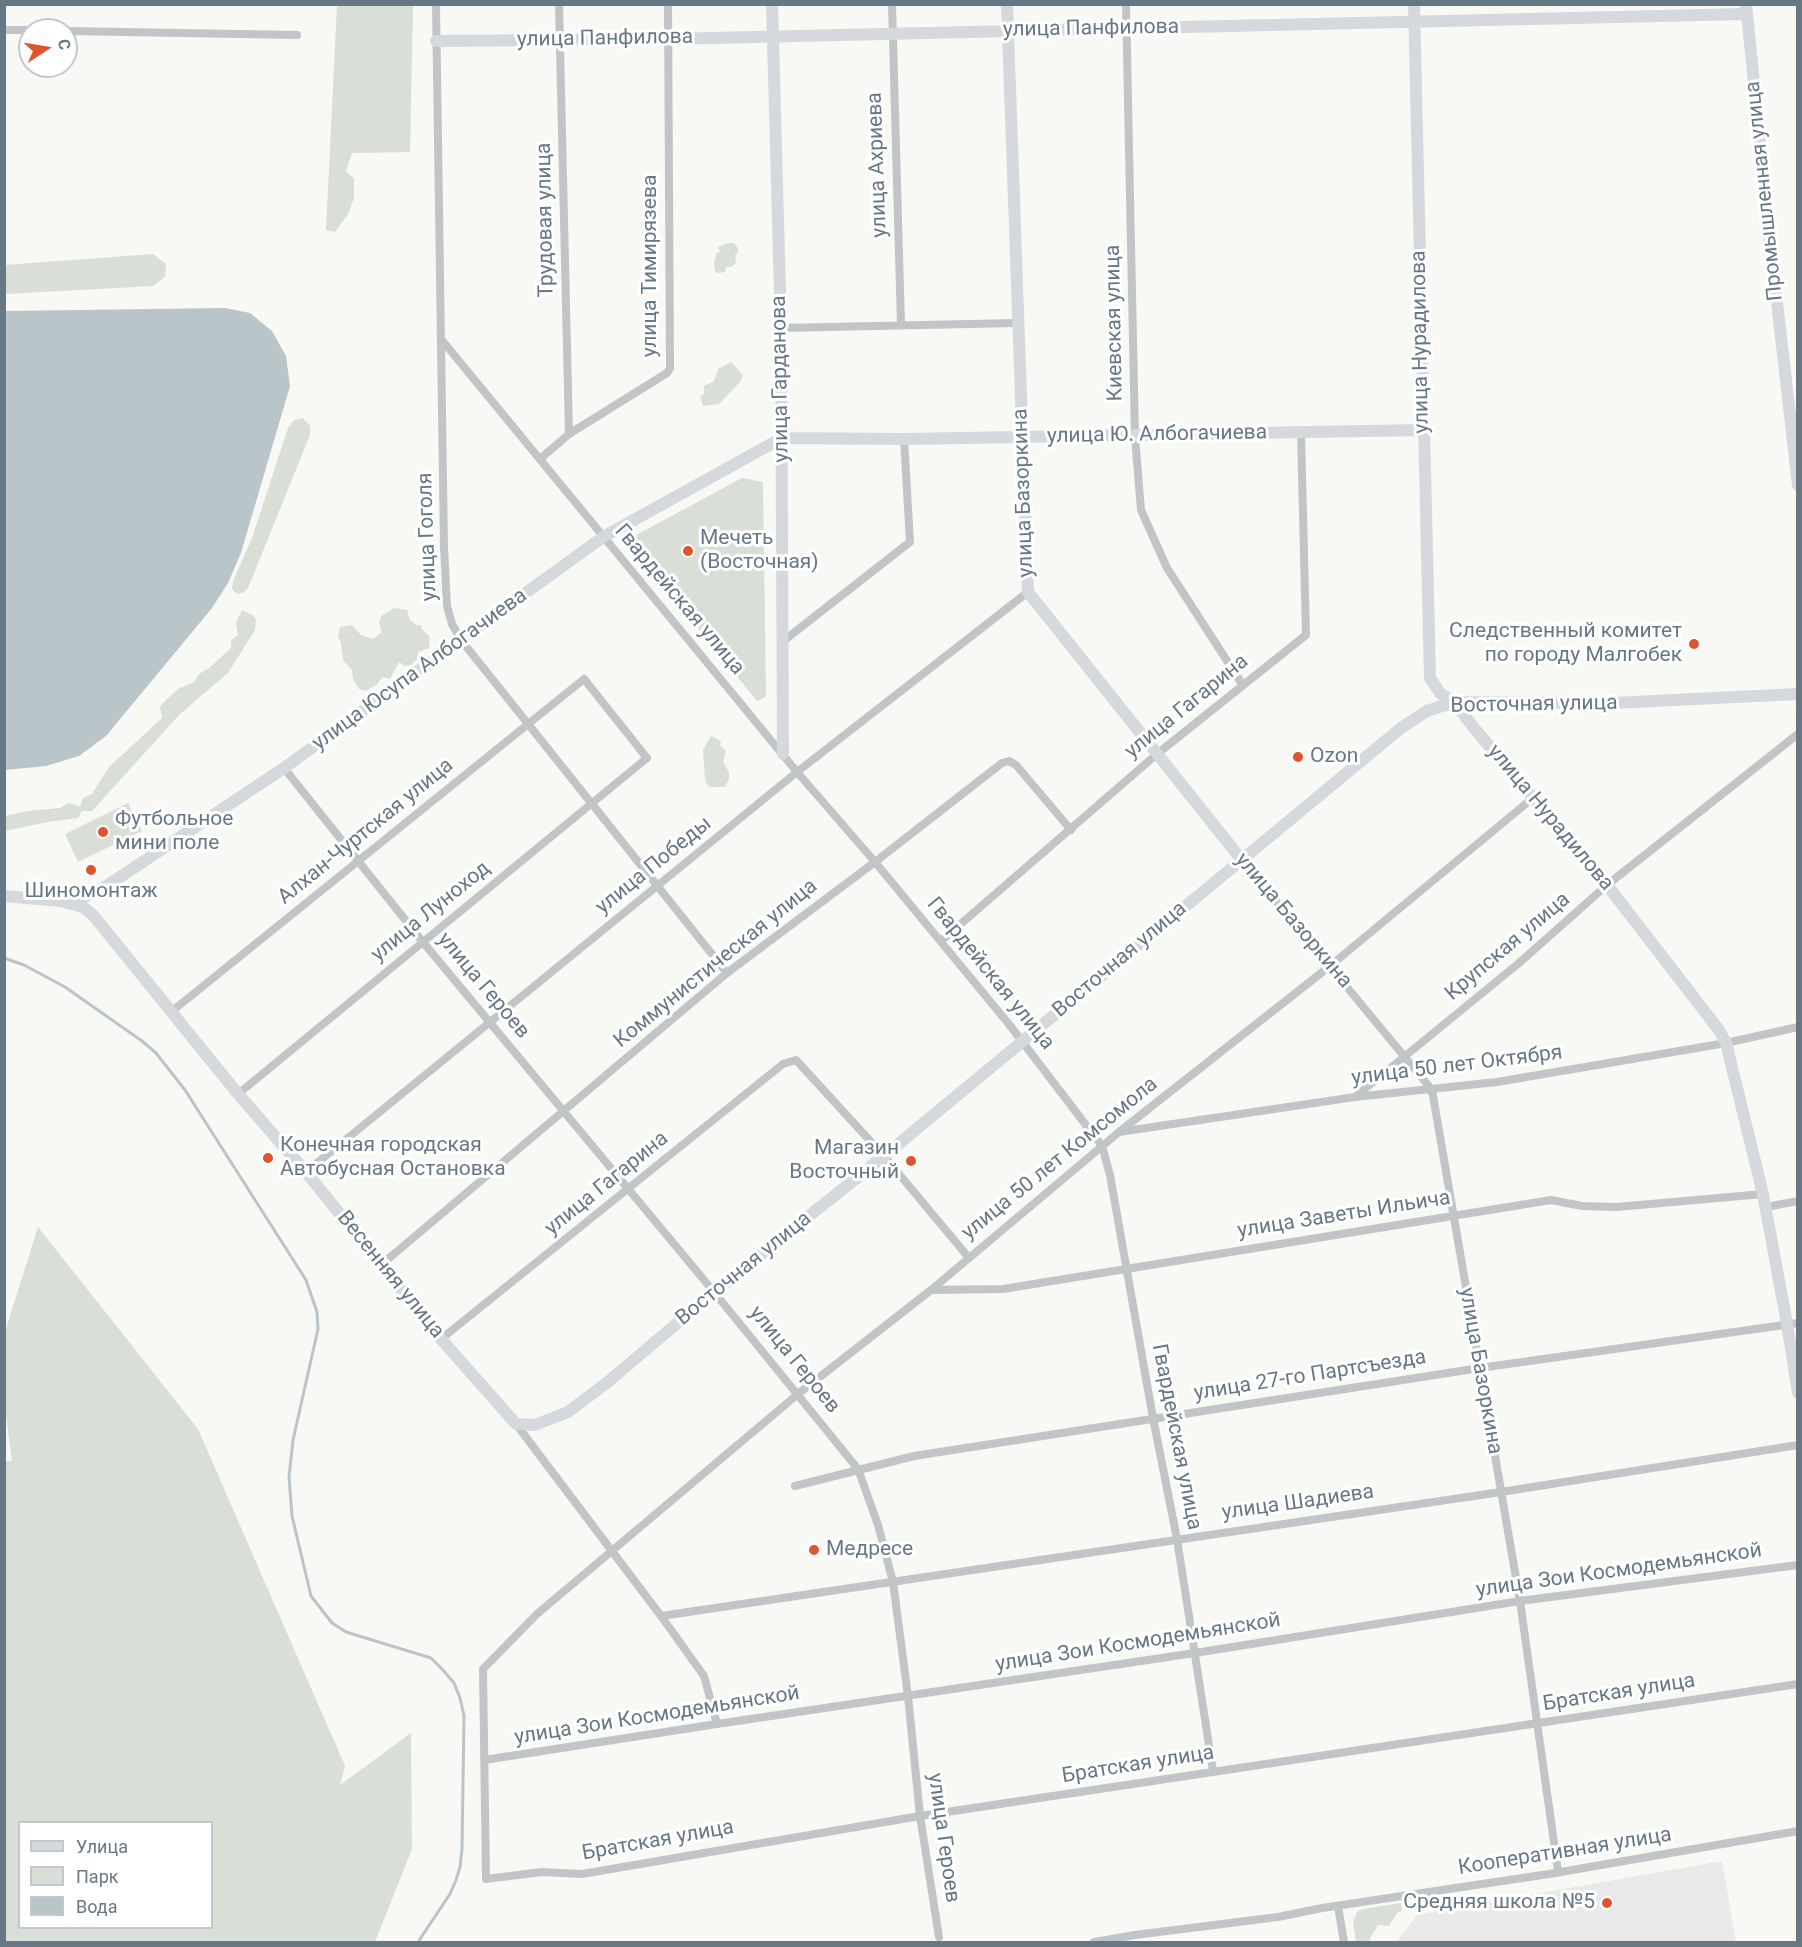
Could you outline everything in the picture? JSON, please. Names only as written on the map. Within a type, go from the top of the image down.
[{"type":"street","name":"улица Гоголя","points":[[436,4],[447,606],[452,624],[461,640],[727,973]]},
{"type":"street","name":"Трудовая улица","points":[[559,4],[569,435]]},
{"type":"street","name":"улица Тимирязева","points":[[540,459],[569,435],[667,373],[670,368],[668,4]]},
{"type":"street","name":"улица Гарданова","points":[[772,4],[781,328],[783,753]]},
{"type":"street","name":"улица Ахриева","points":[[892,4],[901,325]]},
{"type":"street","name":"улица Базоркина","points":[[1007,4],[1028,592],[1241,859],[1432,1090],[1520,1601],[1558,1872]]},
{"type":"street","name":"Киевская улица","points":[[1126,4],[1136,436],[1141,510],[1167,568],[1242,684]]},
{"type":"street","name":"улица Нурадилова","points":[[1414,4],[1428,668],[1432,684],[1440,693],[1454,702],[1608,885],[1697,1000],[1726,1043],[1792,1323],[1797,1393]]},
{"type":"street","name":"улица Панфилова","points":[[436,42],[1414,23],[1746,10]]},
{"type":"street","name":"Промышленная улица","points":[[1746,10],[1797,485]]},
{"type":"street","points":[[78,31],[297,35]]},
{"type":"street","points":[[781,328],[1017,323]]},
{"type":"street","name":"Гвардейская улица","points":[[441,339],[797,772],[875,862],[1023,1041],[1102,1146],[1110,1175],[1177,1539],[1212,1771]]},
{"type":"street","name":"улица Ю. Албогачиева","points":[[782,438],[1022,438],[1423,430]]},
{"type":"street","name":"улица Гагарина","points":[[941,941],[1157,754],[1306,635],[1301,433]]},
{"type":"street","name":"улица Юсупа Албогачиева","points":[[60,901],[82,898],[105,887],[284,768],[603,537],[782,438]]},
{"type":"street","points":[[782,642],[910,542],[904,439]]},
{"type":"street","name":"улица Победы","points":[[306,1172],[797,772],[1028,592]]},
{"type":"street","name":"Алхан-Чуртская улица","points":[[171,1012],[584,679],[647,758]]},
{"type":"street","points":[[1427,711],[1432,684]]},
{"type":"street","name":"Восточная улица","points":[[516,1424],[535,1425],[568,1412],[609,1381],[1241,859],[1401,728],[1427,711],[1454,702],[1612,703],[1797,694]]},
{"type":"street","name":"Крупская улица","points":[[1355,1097],[1519,963],[1608,885],[1797,734]]},
{"type":"street","name":"улица Луноход","points":[[238,1094],[647,758]]},
{"type":"street","name":"Коммунистическая улица","points":[[381,1264],[727,973],[1002,763],[1009,761],[1016,765],[1071,830]]},
{"type":"street","name":"улица Героев","points":[[284,768],[422,941],[858,1469],[878,1525],[893,1582],[908,1696],[920,1816],[939,1937]]},
{"type":"street","name":"улица 50 лет Комсомола","points":[[486,1879],[483,1669],[537,1614],[798,1394],[931,1290],[1119,1132],[1330,966],[1534,797]]},
{"type":"street","name":"Весенняя улица","points":[[4,896],[60,901],[83,907],[93,915],[441,1339],[516,1424],[662,1616],[704,1676],[717,1724]]},
{"type":"street","name":"улица 50 лет Октября","points":[[1119,1132],[1355,1097],[1497,1082],[1726,1043],[1797,1028]]},
{"type":"street","name":"улица Гагарина","points":[[441,1339],[783,1064],[796,1060],[884,1156]]},
{"type":"street","points":[[884,1156],[969,1258]]},
{"type":"street","name":"улица Заветы Ильича","points":[[931,1290],[1003,1289],[1551,1200],[1582,1206],[1797,1201]]},
{"type":"street","name":"улица 27-го Партсъезда","points":[[795,1486],[915,1456],[1480,1368],[1792,1323]]},
{"type":"street","name":"улица Шадиева","points":[[662,1616],[1501,1492],[1797,1445]]},
{"type":"street","name":"улица Зои Космодемьянской","points":[[484,1760],[1195,1653],[1520,1601],[1797,1565]]},
{"type":"street","name":"Братская улица","points":[[486,1879],[542,1872],[582,1874],[920,1816],[1797,1684]]},
{"type":"street","name":"Кооперативная улица","points":[[1094,1942],[1278,1917],[1797,1831]]},
{"type":"street","points":[[1338,1906],[1344,1942]]},
{"type":"shaded area","name":"Средняя школа №5","points":[[1722,1861],[1736,1942],[1397,1942],[1417,1915]]},
{"type":"green space","points":[[337,5],[413,5],[410,152],[352,153],[346,171],[354,179],[354,198],[348,214],[335,232],[326,230]]},
{"type":"green space","points":[[734,243],[738,248],[735,255],[736,263],[731,267],[726,267],[725,272],[717,273],[714,263],[717,252],[720,252],[718,247]]},
{"type":"green space","points":[[153,254],[166,264],[165,277],[153,286],[5,294],[5,265]]},
{"type":"green space","points":[[731,362],[743,375],[740,382],[719,404],[703,406],[700,396],[704,394],[704,386],[714,381],[718,369]]},
{"type":"green space","points":[[303,418],[310,426],[310,435],[248,588],[243,593],[237,594],[232,589],[233,581],[252,538],[288,428],[294,420]]},
{"type":"green space","points":[[742,478],[763,482],[766,697],[757,701],[627,540]]},
{"type":"green space","points":[[394,608],[407,610],[410,620],[416,625],[421,625],[430,637],[429,648],[418,652],[417,659],[411,665],[405,666],[399,662],[390,679],[383,677],[366,691],[359,689],[353,679],[352,670],[343,660],[338,636],[340,627],[352,625],[361,635],[373,639],[382,632],[379,623],[381,616]]},
{"type":"green space","points":[[242,610],[254,616],[255,630],[228,673],[180,714],[92,811],[82,811],[78,818],[5,831],[5,816],[60,808],[69,803],[80,807],[83,798],[92,794],[109,767],[162,718],[160,707],[163,703],[179,688],[193,683],[199,674],[231,648],[231,640],[238,635],[236,623]]},
{"type":"green space","points":[[711,736],[721,741],[720,745],[726,751],[723,762],[729,772],[729,779],[725,787],[709,787],[705,780],[703,750]]},
{"type":"green space","name":"Футбольное мини поле","points":[[128,803],[142,831],[78,862],[65,834]]},
{"type":"green space","points":[[38,1227],[198,1429],[345,1766],[340,1785],[411,1733],[412,1849],[375,1942],[5,1942],[4,1461],[12,1461],[4,1401],[4,1335]]},
{"type":"green space","points":[[1401,1903],[1402,1911],[1397,1913],[1389,1926],[1378,1925],[1369,1940],[1371,1942],[1356,1942],[1353,1922],[1357,1912]]},
{"type":"water","points":[[225,308],[250,313],[272,331],[286,356],[290,386],[241,553],[228,583],[212,608],[106,736],[79,756],[46,766],[5,770],[5,311]]},
{"type":"waterway","points":[[4,958],[24,965],[65,987],[156,1053],[185,1090],[306,1280],[317,1312],[318,1329],[293,1440],[289,1477],[292,1516],[311,1596],[332,1623],[346,1632],[431,1658],[454,1683],[464,1716],[460,1867],[450,1894],[418,1942]]},
{"type":"place","name":"Мечеть (Восточная)","points":[[688,551]]},
{"type":"place","name":"Следственный комитет по городу Малгобек","points":[[1694,644]]},
{"type":"place","name":"Ozon","points":[[1298,757]]},
{"type":"place","name":"Футбольное мини поле","points":[[103,832]]},
{"type":"place","name":"Шиномонтаж","points":[[91,870]]},
{"type":"place","name":"Конечная городская Автобусная Остановка","points":[[268,1158]]},
{"type":"place","name":"Магазин Восточный","points":[[911,1161]]},
{"type":"place","name":"Медресе","points":[[814,1550]]},
{"type":"place","name":"Средняя школа №5","points":[[1607,1903]]}]
